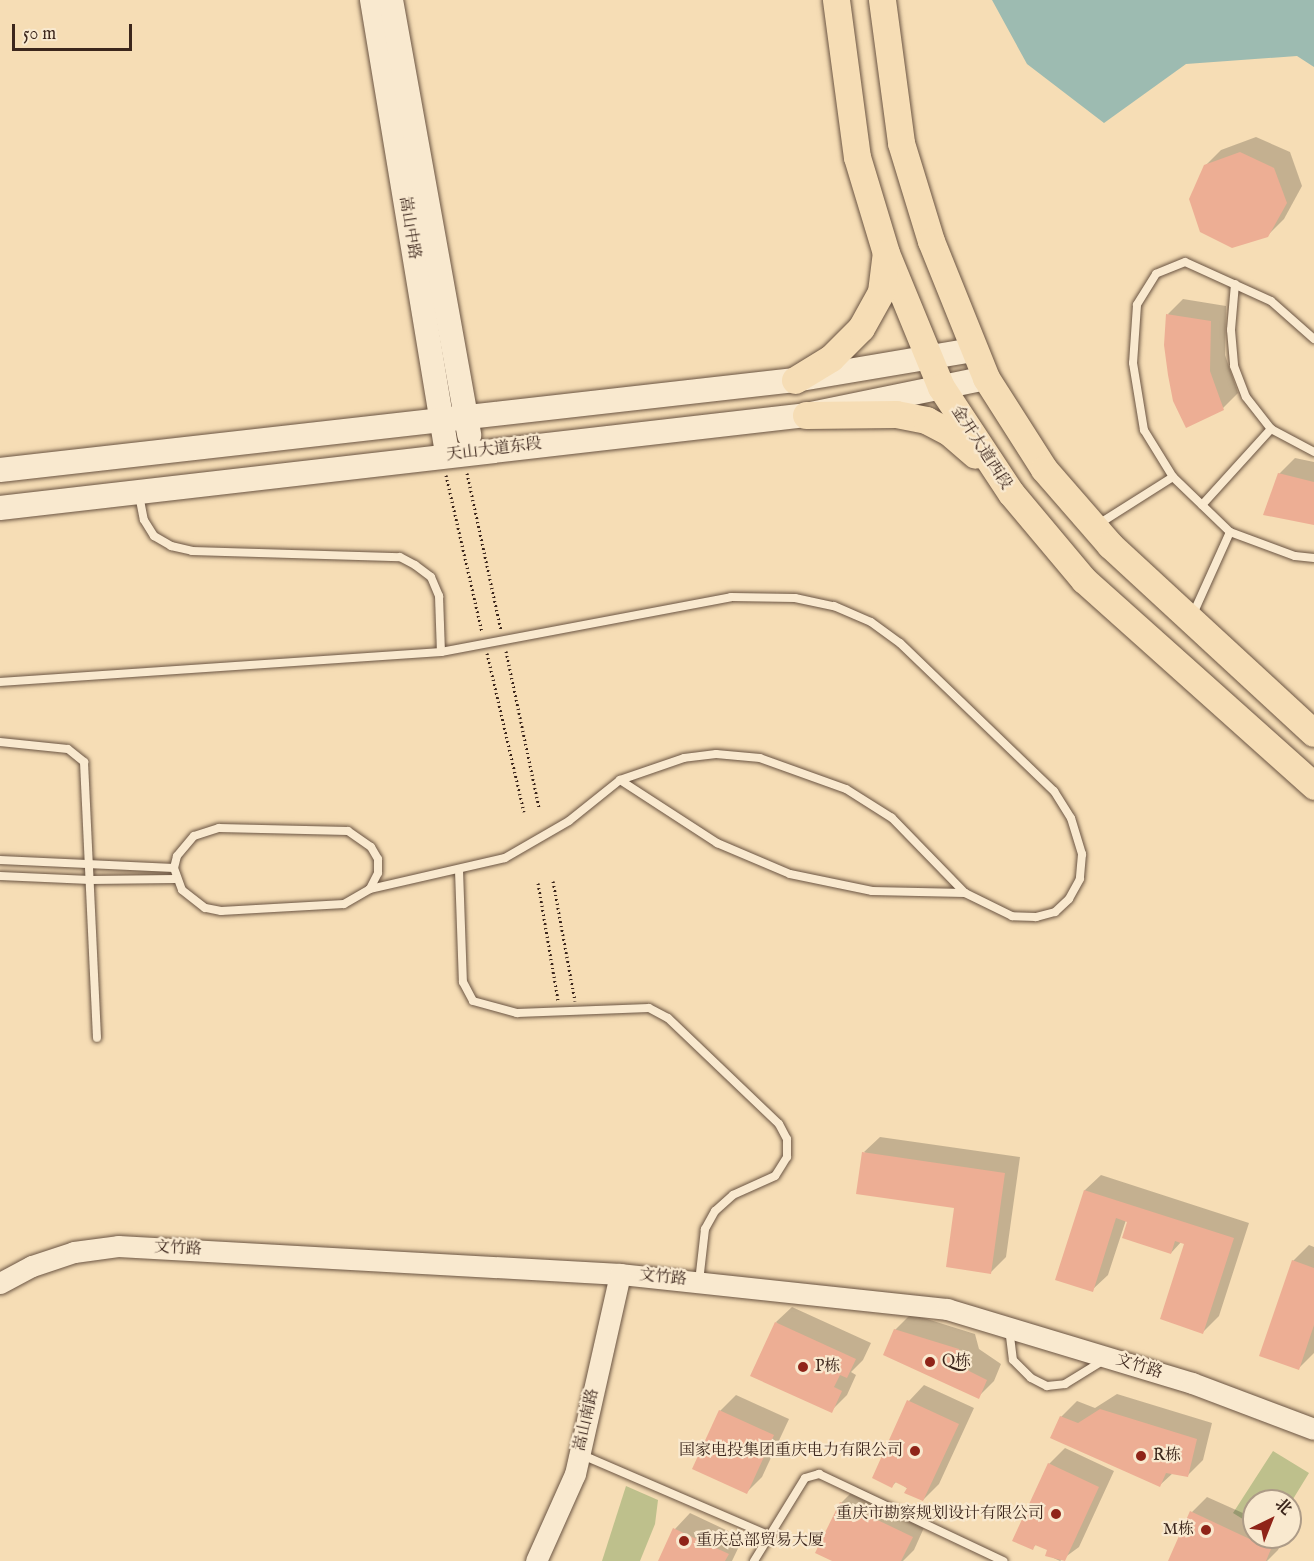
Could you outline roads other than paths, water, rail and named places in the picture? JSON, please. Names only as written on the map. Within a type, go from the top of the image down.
[{"type":"main road","name":"嵩山中路","points":[[372,0],[441,421],[457,460]]},
{"type":"main road","name":"嵩山中路","points":[[391,0],[467,419],[457,460]]},
{"type":"main road","name":"金开大道西段","points":[[836,0],[857,157],[886,253],[941,387],[1011,493],[1084,579],[1314,786]]},
{"type":"main road","points":[[882,0],[901,143],[931,241],[986,378],[1044,469],[1094,527],[1190,620],[1314,733]]},
{"type":"main road","points":[[795,380],[831,358],[861,328],[881,292],[886,253]]},
{"type":"main road","name":"天山大道东段","points":[[0,470],[467,419],[795,380],[973,350]]},
{"type":"main road","name":"天山大道东段","points":[[0,508],[457,460],[806,415],[986,378]]},
{"type":"main road","points":[[806,415],[896,414],[926,420],[971,450],[1011,493]]},
{"type":"street","name":"文竹路","points":[[0,1283],[32,1266],[74,1252],[118,1246],[620,1274],[947,1309],[1192,1383],[1314,1429]]},
{"type":"street","name":"嵩山南路","points":[[536,1561],[575,1474],[620,1274]]},
{"type":"lane","points":[[1314,339],[1271,301],[1185,262],[1156,274],[1137,305],[1133,363],[1144,430],[1173,477],[1230,532],[1295,556],[1314,558]]},
{"type":"lane","points":[[1235,284],[1231,330],[1234,366],[1246,398],[1270,429],[1314,452]]},
{"type":"lane","points":[[1202,505],[1270,429]]},
{"type":"lane","points":[[1094,527],[1173,477]]},
{"type":"lane","points":[[138,492],[144,520],[154,536],[171,546],[192,551],[400,557],[431,577],[439,596],[441,652]]},
{"type":"lane","points":[[1190,620],[1230,532]]},
{"type":"lane","points":[[0,682],[441,652],[731,597],[795,598],[834,606],[871,622],[900,643],[1054,791],[1071,818],[1082,854],[1080,879],[1069,899],[1055,912],[1036,917],[1012,916],[964,893],[892,818],[846,789],[808,773],[760,758],[716,754],[684,758],[620,780],[569,821],[505,858],[370,889],[344,904],[222,911],[193,900],[175,879],[174,868],[184,846],[206,831],[333,829],[348,831],[371,847],[378,859],[378,873],[370,889]]},
{"type":"lane","points":[[0,742],[68,749],[84,762],[97,1038]]},
{"type":"lane","points":[[620,780],[717,843],[790,874],[872,891],[964,893]]},
{"type":"lane","points":[[0,860],[90,866],[174,868]]},
{"type":"lane","points":[[459,870],[463,982],[473,1001],[516,1013],[649,1008],[669,1018],[779,1124],[787,1138],[787,1157],[775,1176],[733,1195],[715,1211],[705,1229],[699,1282]]},
{"type":"lane","points":[[0,876],[90,880],[175,879]]},
{"type":"lane","points":[[1009,1328],[1013,1360],[1031,1378],[1047,1386],[1065,1384],[1107,1358]]},
{"type":"lane","points":[[580,1454],[770,1536]]},
{"type":"lane","points":[[754,1561],[805,1478],[819,1474],[1003,1561]]},
{"type":"water","points":[[992,0],[1314,0],[1314,67],[1297,56],[1186,64],[1104,123],[1027,64]]},
{"type":"place","name":"Q栋","points":[[930,1362]]},
{"type":"place","name":"P栋","points":[[803,1367]]},
{"type":"place","name":"国家电投集团重庆电力有限公司","points":[[915,1451]]},
{"type":"place","name":"R栋","points":[[1141,1456]]},
{"type":"place","name":"重庆市勘察规划设计有限公司","points":[[1056,1514]]},
{"type":"place","name":"M栋","points":[[1206,1530]]},
{"type":"place","name":"重庆总部贸易大厦","points":[[684,1541]]}]
